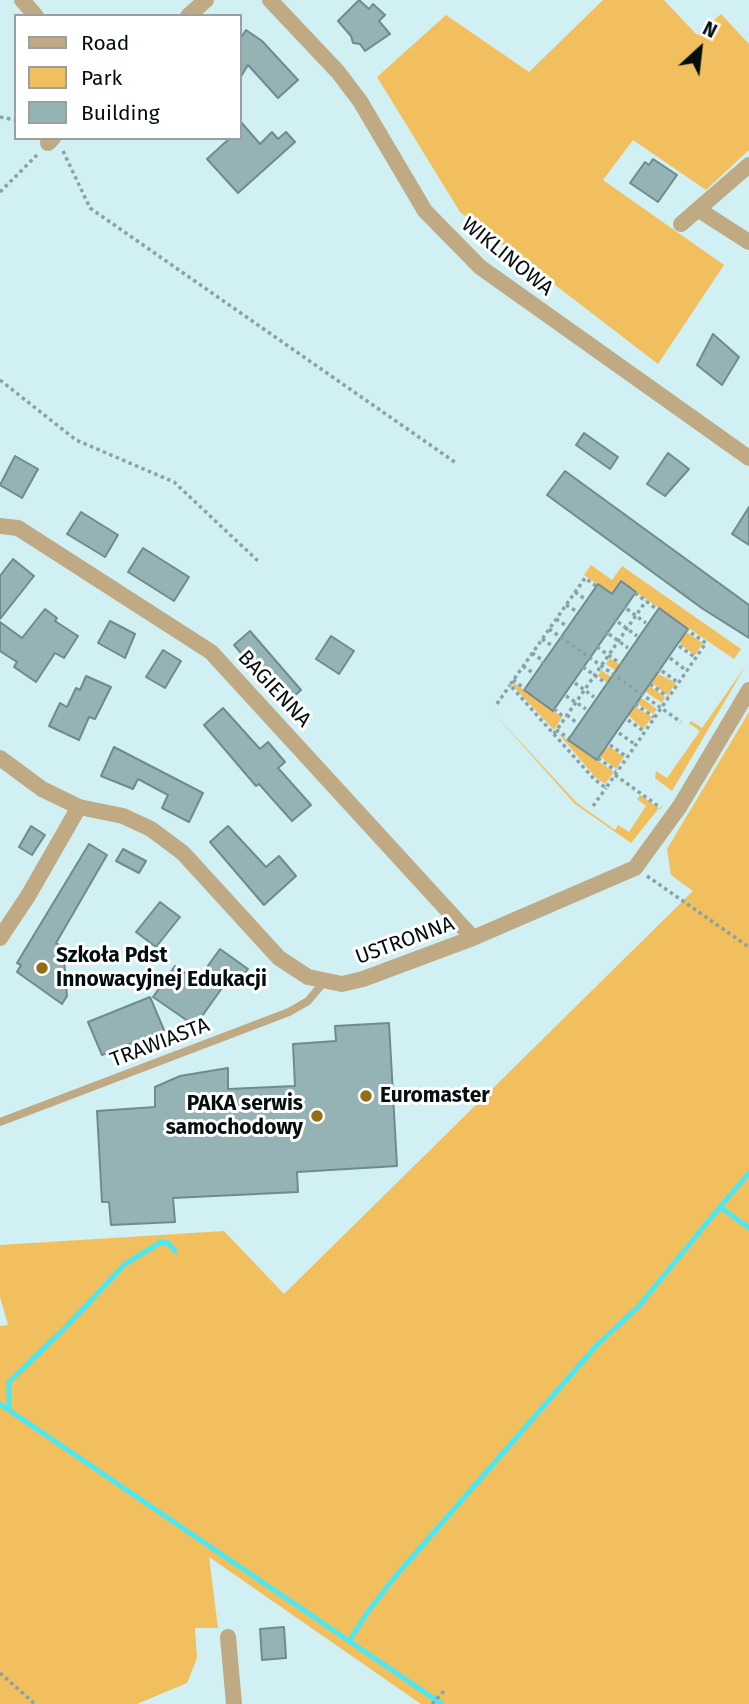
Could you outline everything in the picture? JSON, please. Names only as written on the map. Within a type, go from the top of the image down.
[{"type":"street","points":[[22,0],[34,14]]},
{"type":"street","points":[[190,14],[206,0]]},
{"type":"street","name":"WIKLINOWA","points":[[270,0],[321,53],[360,101],[407,185],[450,240],[480,267],[749,458]]},
{"type":"street","points":[[681,225],[749,165]]},
{"type":"street","points":[[699,210],[749,242]]},
{"type":"street","name":"BAGIENNA","points":[[0,526],[18,528],[211,652],[473,938]]},
{"type":"street","points":[[635,868],[680,806],[749,690]]},
{"type":"street","name":"USTRONNA","points":[[0,758],[42,789],[79,807],[123,816],[162,837],[183,853],[279,958],[294,969],[324,982],[342,984],[363,979],[473,938],[635,868]]},
{"type":"street","points":[[0,938],[28,896],[79,807]]},
{"type":"street","points":[[228,1637],[234,1704]]},
{"type":"lane","name":"TRAWIASTA","points":[[0,1122],[289,1012],[309,1001],[324,982]]},
{"type":"path","points":[[0,192],[55,144],[90,208],[456,463]]},
{"type":"path","points":[[0,380],[76,440],[174,482],[258,561]]},
{"type":"path","points":[[496,704],[585,578],[596,586]]},
{"type":"path","points":[[575,592],[586,600]]},
{"type":"path","points":[[635,593],[658,610]]},
{"type":"path","points":[[555,732],[646,601]]},
{"type":"path","points":[[566,604],[577,612]]},
{"type":"path","points":[[625,608],[648,624]]},
{"type":"path","points":[[556,619],[568,627]]},
{"type":"path","points":[[616,621],[639,636]]},
{"type":"path","points":[[549,629],[681,722]]},
{"type":"path","points":[[593,806],[706,643],[687,630]]},
{"type":"path","points":[[608,633],[630,649]]},
{"type":"path","points":[[542,639],[554,647]]},
{"type":"path","points":[[678,645],[696,658]]},
{"type":"path","points":[[597,647],[621,664]]},
{"type":"path","points":[[532,653],[543,661]]},
{"type":"path","points":[[669,657],[687,671]]},
{"type":"path","points":[[523,666],[534,674]]},
{"type":"path","points":[[583,667],[607,684]]},
{"type":"path","points":[[660,670],[679,683]]},
{"type":"path","points":[[574,682],[596,698]]},
{"type":"path","points":[[511,683],[525,689]]},
{"type":"path","points":[[511,683],[594,779],[606,788]]},
{"type":"path","points":[[650,684],[669,697]]},
{"type":"path","points":[[565,695],[587,710]]},
{"type":"path","points":[[635,705],[655,718]]},
{"type":"path","points":[[554,709],[578,724]]},
{"type":"path","points":[[626,719],[645,732]]},
{"type":"path","points":[[555,732],[569,738]]},
{"type":"path","points":[[617,732],[636,745]]},
{"type":"path","points":[[609,744],[627,757]]},
{"type":"path","points":[[598,758],[662,808]]},
{"type":"path","points":[[635,868],[749,947]]},
{"type":"path","points":[[0,1673],[35,1704]]},
{"type":"path","points":[[432,1704],[445,1690]]},
{"type":"green space","points":[[603,0],[664,0],[697,35],[721,14],[749,44],[749,150],[706,190],[633,140],[603,180],[724,265],[658,364],[460,212],[377,77],[446,15],[529,72]]},
{"type":"green space","points":[[591,565],[612,580],[622,566],[741,649],[734,659],[621,582],[612,594],[584,575]]},
{"type":"green space","points":[[686,632],[703,643],[695,655],[681,645],[680,641]]},
{"type":"green space","points":[[610,658],[665,697],[662,703],[606,664]]},
{"type":"green space","points":[[745,667],[672,791],[655,778],[656,771],[667,778],[700,731],[689,723],[691,721],[702,728]]},
{"type":"green space","points":[[601,670],[657,709],[653,714],[598,676]]},
{"type":"green space","points":[[657,673],[676,683],[667,695],[651,682]]},
{"type":"green space","points":[[514,683],[562,717],[554,730],[513,686]]},
{"type":"green space","points":[[634,706],[652,717],[643,729],[628,715]]},
{"type":"green space","points":[[490,709],[577,803],[615,830],[618,825],[629,832],[646,806],[637,799],[640,795],[659,808],[631,843],[575,804]]},
{"type":"green space","points":[[749,712],[749,1704],[421,1704],[209,1557],[218,1628],[195,1628],[197,1658],[187,1683],[137,1704],[0,1704],[0,1326],[8,1325],[0,1297],[0,1245],[224,1231],[284,1294],[693,891],[671,875],[667,849]]},
{"type":"green space","points":[[558,733],[614,772],[605,784],[595,777]]},
{"type":"green space","points":[[610,747],[624,757],[616,769],[600,756]]},
{"type":"building","points":[[359,0],[369,9],[373,4],[385,15],[379,21],[390,34],[365,51],[360,44],[353,43],[351,36],[338,21]]},
{"type":"building","points":[[246,30],[262,41],[298,80],[278,98],[248,65],[242,75],[242,36]]},
{"type":"building","points":[[242,123],[260,144],[272,132],[278,139],[286,132],[295,142],[238,193],[207,159],[228,140],[242,140]]},
{"type":"building","points":[[653,159],[677,175],[658,202],[630,183],[645,162],[649,165]]},
{"type":"building","points":[[713,334],[739,357],[722,385],[697,365]]},
{"type":"building","points":[[584,433],[618,457],[610,469],[576,445]]},
{"type":"building","points":[[668,453],[689,469],[665,496],[647,484]]},
{"type":"building","points":[[15,456],[38,469],[22,498],[0,485]]},
{"type":"building","points":[[565,471],[749,605],[749,638],[703,609],[547,495]]},
{"type":"building","points":[[749,507],[749,545],[732,534]]},
{"type":"building","points":[[81,512],[118,535],[105,557],[67,534]]},
{"type":"building","points":[[143,548],[189,577],[174,601],[128,572]]},
{"type":"building","points":[[13,559],[34,576],[0,619],[0,576]]},
{"type":"building","points":[[621,581],[636,592],[553,711],[524,690],[598,584],[612,594]]},
{"type":"building","points":[[659,608],[688,629],[597,760],[568,740]]},
{"type":"building","points":[[45,609],[57,618],[55,621],[78,636],[64,658],[55,653],[36,682],[14,667],[17,662],[0,651],[0,622],[22,638]]},
{"type":"building","points":[[110,621],[135,634],[125,658],[98,643]]},
{"type":"building","points":[[250,631],[301,690],[285,704],[234,645]]},
{"type":"building","points":[[331,636],[354,651],[339,674],[316,659]]},
{"type":"building","points":[[163,650],[181,661],[165,688],[146,677]]},
{"type":"building","points":[[86,676],[111,687],[95,719],[89,717],[79,740],[49,726],[60,703],[67,707],[76,688],[80,690]]},
{"type":"building","points":[[223,708],[260,749],[268,742],[285,762],[278,768],[311,805],[292,821],[259,784],[256,786],[204,725]]},
{"type":"building","points":[[114,747],[203,793],[189,822],[162,808],[168,795],[138,779],[133,789],[101,776]]},
{"type":"building","points":[[31,826],[45,835],[32,855],[19,847]]},
{"type":"building","points":[[228,826],[266,867],[279,856],[296,876],[264,905],[210,842]]},
{"type":"building","points":[[89,844],[107,855],[56,943],[63,947],[67,996],[62,1004],[17,972],[21,965],[17,963]]},
{"type":"building","points":[[123,849],[146,861],[139,873],[116,861]]},
{"type":"building","points":[[160,902],[180,917],[156,947],[136,932]]},
{"type":"building","points":[[220,949],[248,969],[235,987],[227,981],[195,1026],[153,997],[175,966],[197,981]]},
{"type":"building","points":[[150,997],[164,1030],[102,1055],[88,1022]]},
{"type":"building","points":[[389,1023],[397,1166],[297,1172],[298,1192],[173,1198],[175,1222],[111,1225],[109,1202],[102,1202],[97,1111],[155,1107],[155,1087],[180,1076],[228,1068],[228,1089],[295,1086],[293,1044],[336,1041],[335,1026]]},
{"type":"building","points":[[284,1627],[286,1658],[262,1660],[260,1629]]},
{"type":"waterway","points":[[720,1207],[749,1173]]},
{"type":"waterway","points":[[349,1641],[394,1578],[597,1345],[639,1306],[720,1207],[749,1228]]},
{"type":"waterway","points":[[9,1410],[9,1382],[68,1325],[125,1264],[161,1242],[168,1243],[175,1251]]},
{"type":"waterway","points":[[0,1404],[442,1704]]},
{"type":"place","name":"Szkoła Pdst Innowacyjnej Edukacji","points":[[42,968]]},
{"type":"place","name":"Euromaster","points":[[366,1096]]},
{"type":"place","name":"PAKA serwis samochodowy","points":[[317,1116]]}]
